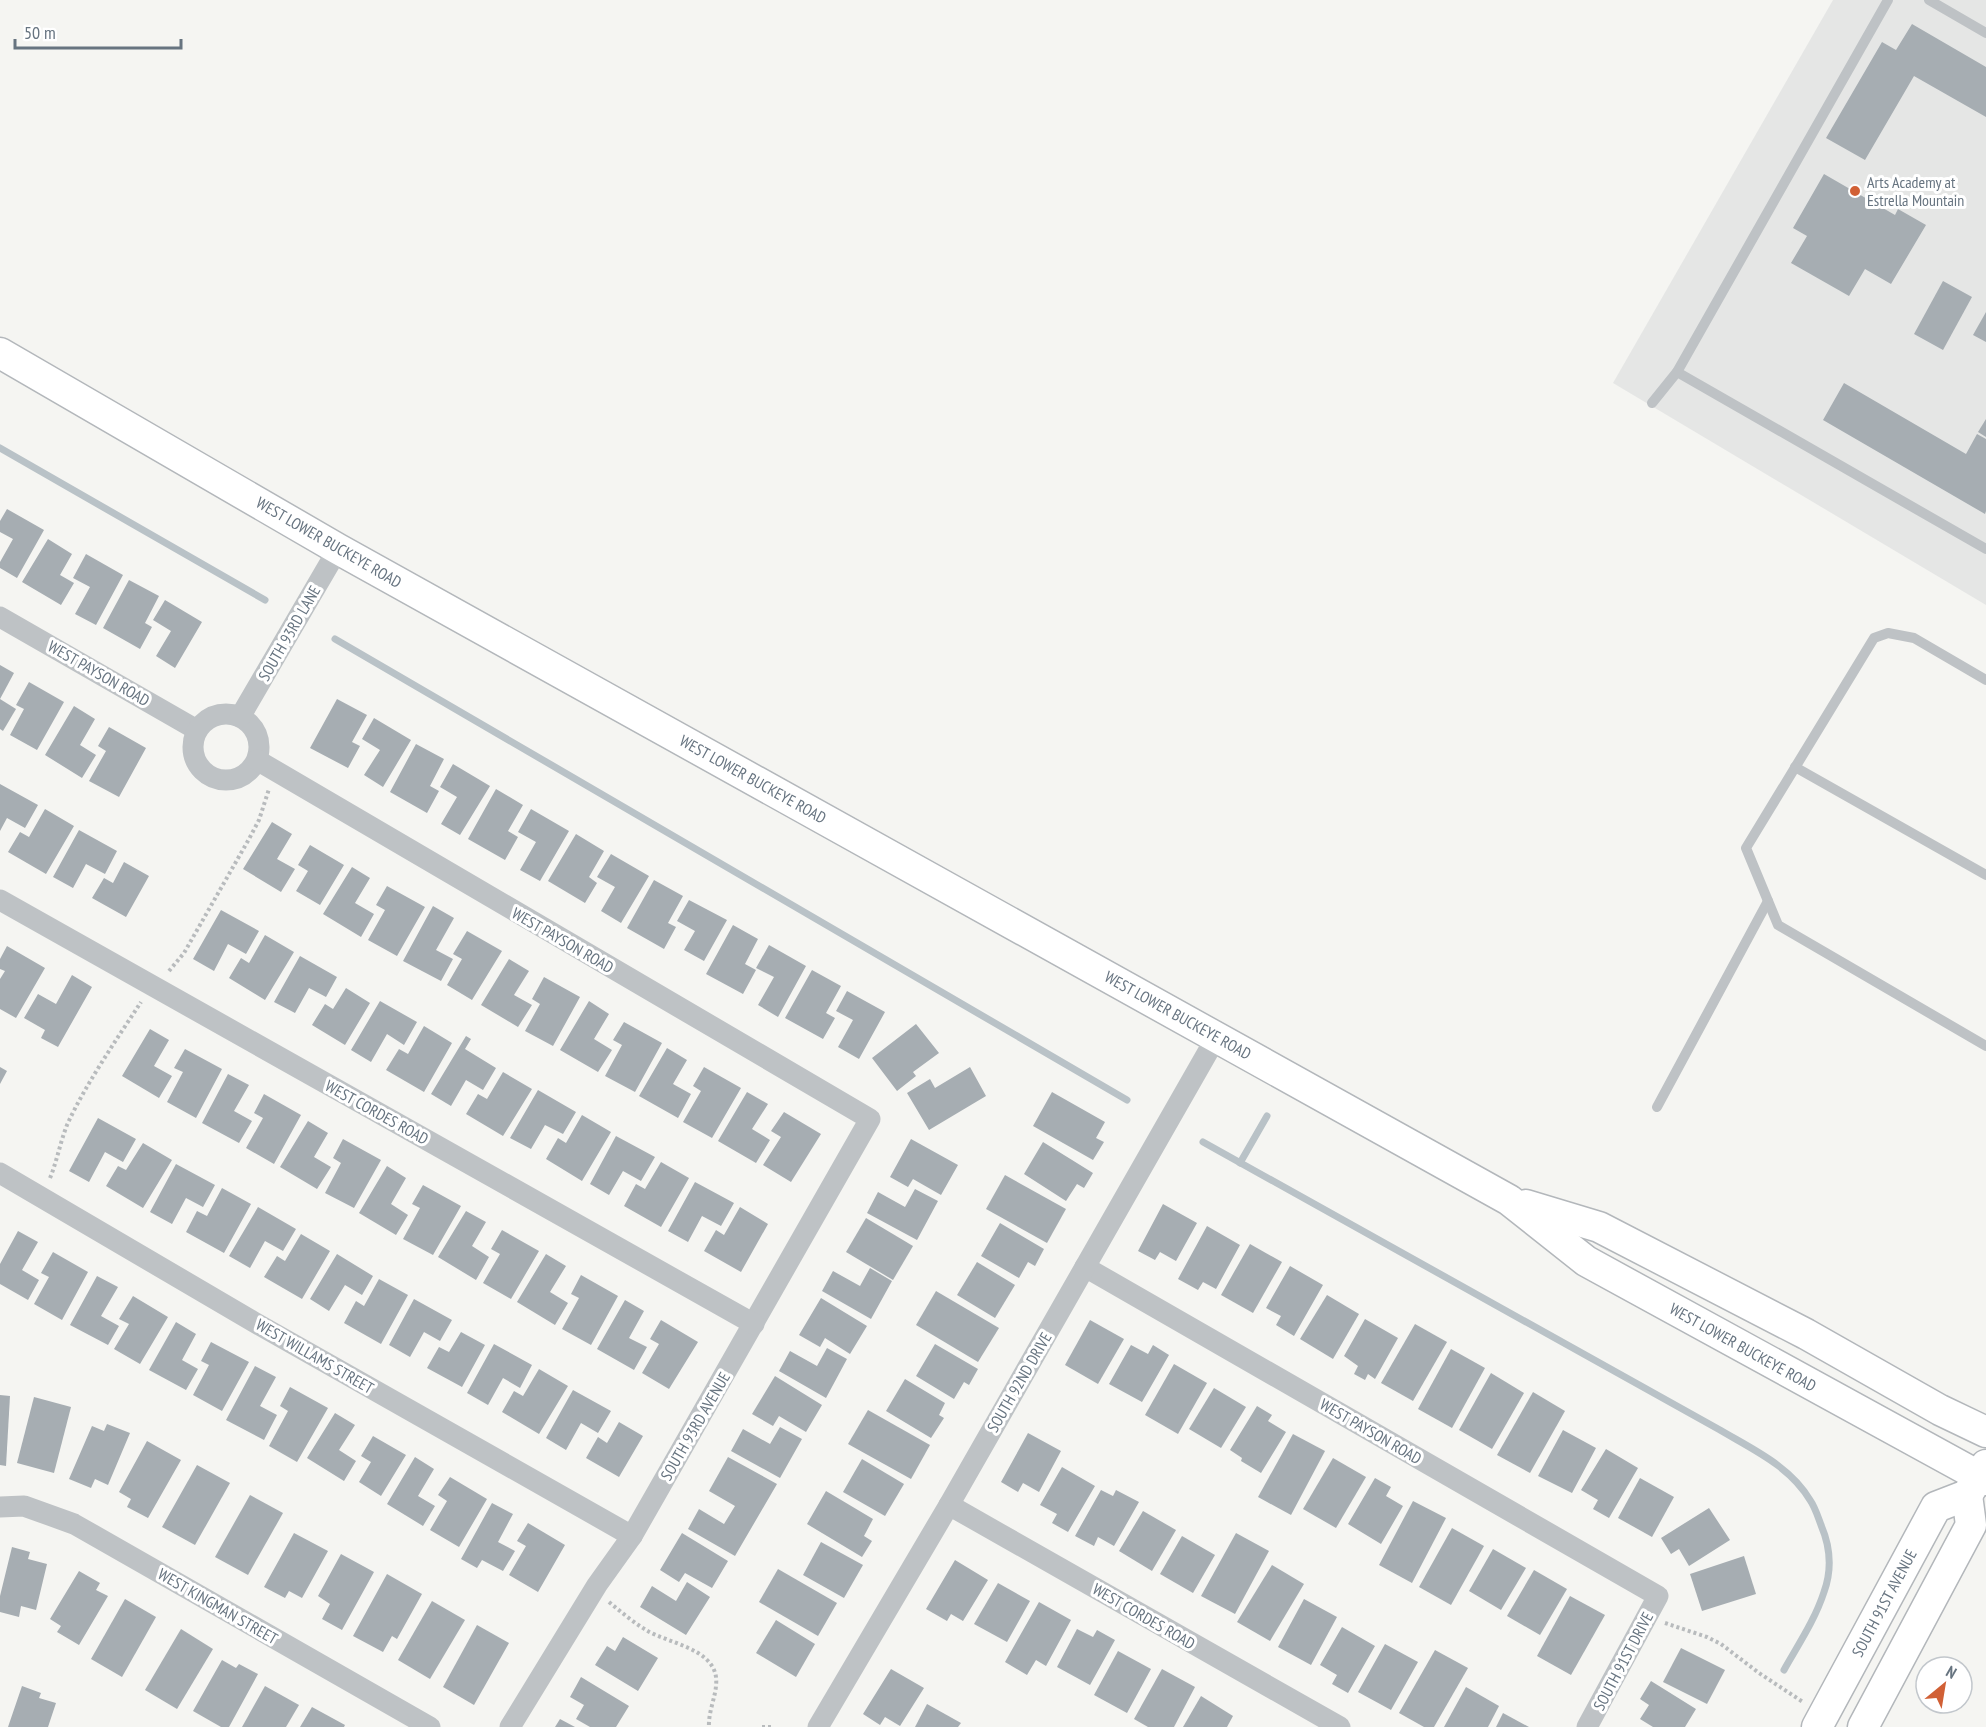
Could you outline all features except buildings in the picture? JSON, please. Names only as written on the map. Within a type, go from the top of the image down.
[{"type":"main road","name":"WEST LOWER BUCKEYE ROAD","points":[[0,353],[338,549],[1509,1200],[1586,1261],[1979,1479]]},
{"type":"main road","name":"WEST LOWER BUCKEYE ROAD","points":[[1509,1200],[1599,1227],[1806,1334],[1940,1410],[1986,1432]]},
{"type":"main road","name":"SOUTH 91ST AVENUE","points":[[1820,1721],[1936,1507],[1979,1479]]},
{"type":"main road","points":[[1863,1727],[1971,1525],[1979,1479]]},
{"type":"street","name":"SOUTH 93RD LANE","points":[[240,717],[338,549]]},
{"type":"street","name":"WEST PAYSON ROAD","points":[[0,617],[197,730]]},
{"type":"street","points":[[231,714],[240,717],[249,723],[259,740],[257,760],[251,770],[242,777],[221,780],[210,777],[195,761],[192,751],[197,730],[212,717],[231,714]]},
{"type":"street","name":"WEST PAYSON ROAD","points":[[257,760],[870,1119]]},
{"type":"street","name":"WEST CORDES ROAD","points":[[0,900],[754,1324]]},
{"type":"street","name":"SOUTH 92ND DRIVE","points":[[818,1727],[949,1504],[1217,1036]]},
{"type":"street","name":"SOUTH 93RD AVENUE","points":[[510,1727],[594,1591],[632,1536],[870,1119]]},
{"type":"street","name":"WEST WILLAMS STREET","points":[[0,1173],[254,1322],[632,1536]]},
{"type":"street","name":"WEST PAYSON ROAD","points":[[1085,1267],[1653,1605]]},
{"type":"street","name":"WEST CORDES ROAD","points":[[949,1504],[1340,1727]]},
{"type":"street","name":"WEST KINGMAN STREET","points":[[0,1508],[24,1506],[74,1524],[430,1727]]},
{"type":"street","name":"SOUTH 91ST DRIVE","points":[[1587,1727],[1653,1605]]},
{"type":"lane","points":[[1652,403],[1677,372],[1888,0]]},
{"type":"lane","points":[[1929,0],[1986,33]]},
{"type":"lane","points":[[1677,372],[1986,549]]},
{"type":"lane","points":[[1986,680],[1914,638],[1888,633],[1874,638],[1746,848],[1778,925],[1986,1046]]},
{"type":"lane","points":[[1795,767],[1986,875]]},
{"type":"lane","points":[[1657,1107],[1768,901]]},
{"type":"path","points":[[161,990],[170,969],[184,953],[249,839],[277,772]]},
{"type":"path","points":[[40,1197],[50,1181],[59,1145],[82,1096],[143,999],[128,987],[135,975]]},
{"type":"path","points":[[594,1591],[646,1631],[696,1652],[708,1660],[714,1668],[716,1680],[709,1727]]},
{"type":"path","points":[[1653,1605],[1668,1625],[1707,1637],[1721,1644],[1820,1721]]},
{"type":"path","points":[[762,1727],[771,1727]]},
{"type":"shaded area","name":"Arts Academy at Estrella Mountain","points":[[1833,0],[1986,0],[1986,605],[1613,383]]},
{"type":"waterway","points":[[0,448],[265,600]]},
{"type":"waterway","points":[[335,639],[1127,1100]]},
{"type":"waterway","points":[[1240,1163],[1267,1116]]},
{"type":"waterway","points":[[1203,1142],[1720,1430],[1770,1459],[1792,1477],[1802,1488],[1816,1512],[1826,1541],[1829,1567],[1827,1584],[1816,1612],[1784,1670]]},
{"type":"place","name":"Arts Academy at Estrella Mountain","points":[[1855,191]]}]
